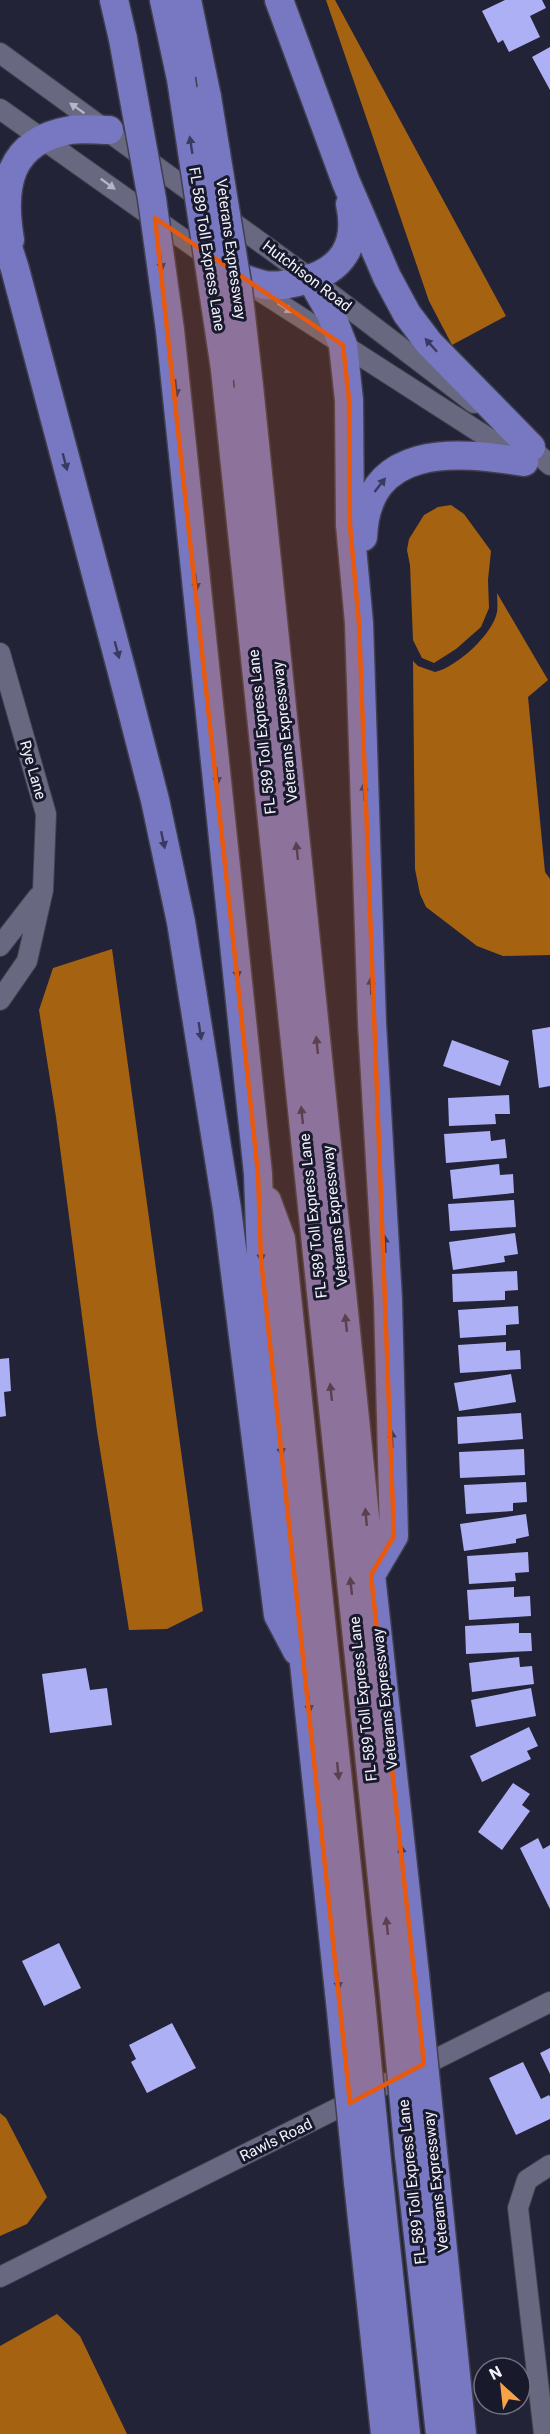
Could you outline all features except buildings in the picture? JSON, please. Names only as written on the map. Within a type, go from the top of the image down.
[{"type":"highway","points":[[114,0],[152,199],[170,330],[258,1174],[261,1259],[305,1666],[351,2006]]},
{"type":"highway","name":"FL 589 Toll Express Lane","points":[[164,0],[181,79],[225,369],[404,1980]]},
{"type":"highway","name":"Veterans Expressway","points":[[187,0],[207,97],[237,289],[249,386],[371,1575],[404,1980],[421,2149],[462,2434]]},
{"type":"highway","points":[[279,0],[346,182],[387,277],[407,314],[429,343],[535,458]]},
{"type":"highway","points":[[15,269],[5,210],[8,181],[21,156],[43,138],[73,129],[109,130]]},
{"type":"highway","points":[[237,277],[265,285],[287,285],[311,279],[332,270],[343,259],[351,242],[352,211],[346,182]]},
{"type":"highway","points":[[0,222],[15,269],[123,672],[155,800],[181,922],[227,1209],[278,1615],[305,1666]]},
{"type":"highway","points":[[311,279],[331,314],[343,345],[349,400],[350,525],[358,623],[372,1023],[388,1300],[394,1536],[371,1575]]},
{"type":"highway","points":[[358,623],[366,506],[378,486],[392,471],[415,461],[448,456],[535,458]]},
{"type":"highway","points":[[258,1174],[281,1239],[368,2176],[385,2434]]},
{"type":"highway","name":"FL 589 Toll Express Lane","points":[[421,2149],[440,2434]]},
{"type":"highway","points":[[368,2176],[406,2434]]},
{"type":"street","name":"Hutchison Road","points":[[0,53],[311,279],[535,458],[550,476]]},
{"type":"street","name":"Hutchison Road","points":[[0,109],[237,277],[343,345],[535,458]]},
{"type":"street","name":"Rye Lane","points":[[0,653],[46,814],[43,890],[27,961],[4,987]]},
{"type":"street","points":[[0,946],[43,890]]},
{"type":"street","name":"Rawls Road","points":[[0,2277],[550,2002]]},
{"type":"street","points":[[544,2434],[518,2208],[526,2181],[550,2165]]},
{"type":"highlighted area","points":[[155,218],[343,345],[349,400],[350,525],[359,623],[394,1536],[371,1575],[424,2064],[350,2103],[261,1259],[258,1174]]},
{"type":"shaded area","points":[[326,0],[335,0],[506,316],[452,345],[429,301]]},
{"type":"shaded area","points":[[451,505],[464,514],[491,551],[488,580],[489,608],[481,627],[456,649],[434,663],[422,658],[413,640],[410,565],[407,550],[409,539],[424,515],[438,507]]},
{"type":"shaded area","points":[[497,593],[548,680],[528,697],[545,872],[550,879],[550,955],[503,956],[477,946],[426,907],[420,894],[415,869],[413,661],[418,666],[435,672],[463,657],[489,630],[494,621],[497,610]]},
{"type":"shaded area","points":[[112,949],[203,1611],[167,1629],[129,1630],[97,1431],[56,1117],[39,1010],[53,968]]},
{"type":"shaded area","points":[[0,2113],[6,2118],[47,2197],[27,2224],[0,2236]]},
{"type":"shaded area","points":[[57,2314],[80,2336],[127,2434],[0,2434],[0,2346]]}]
